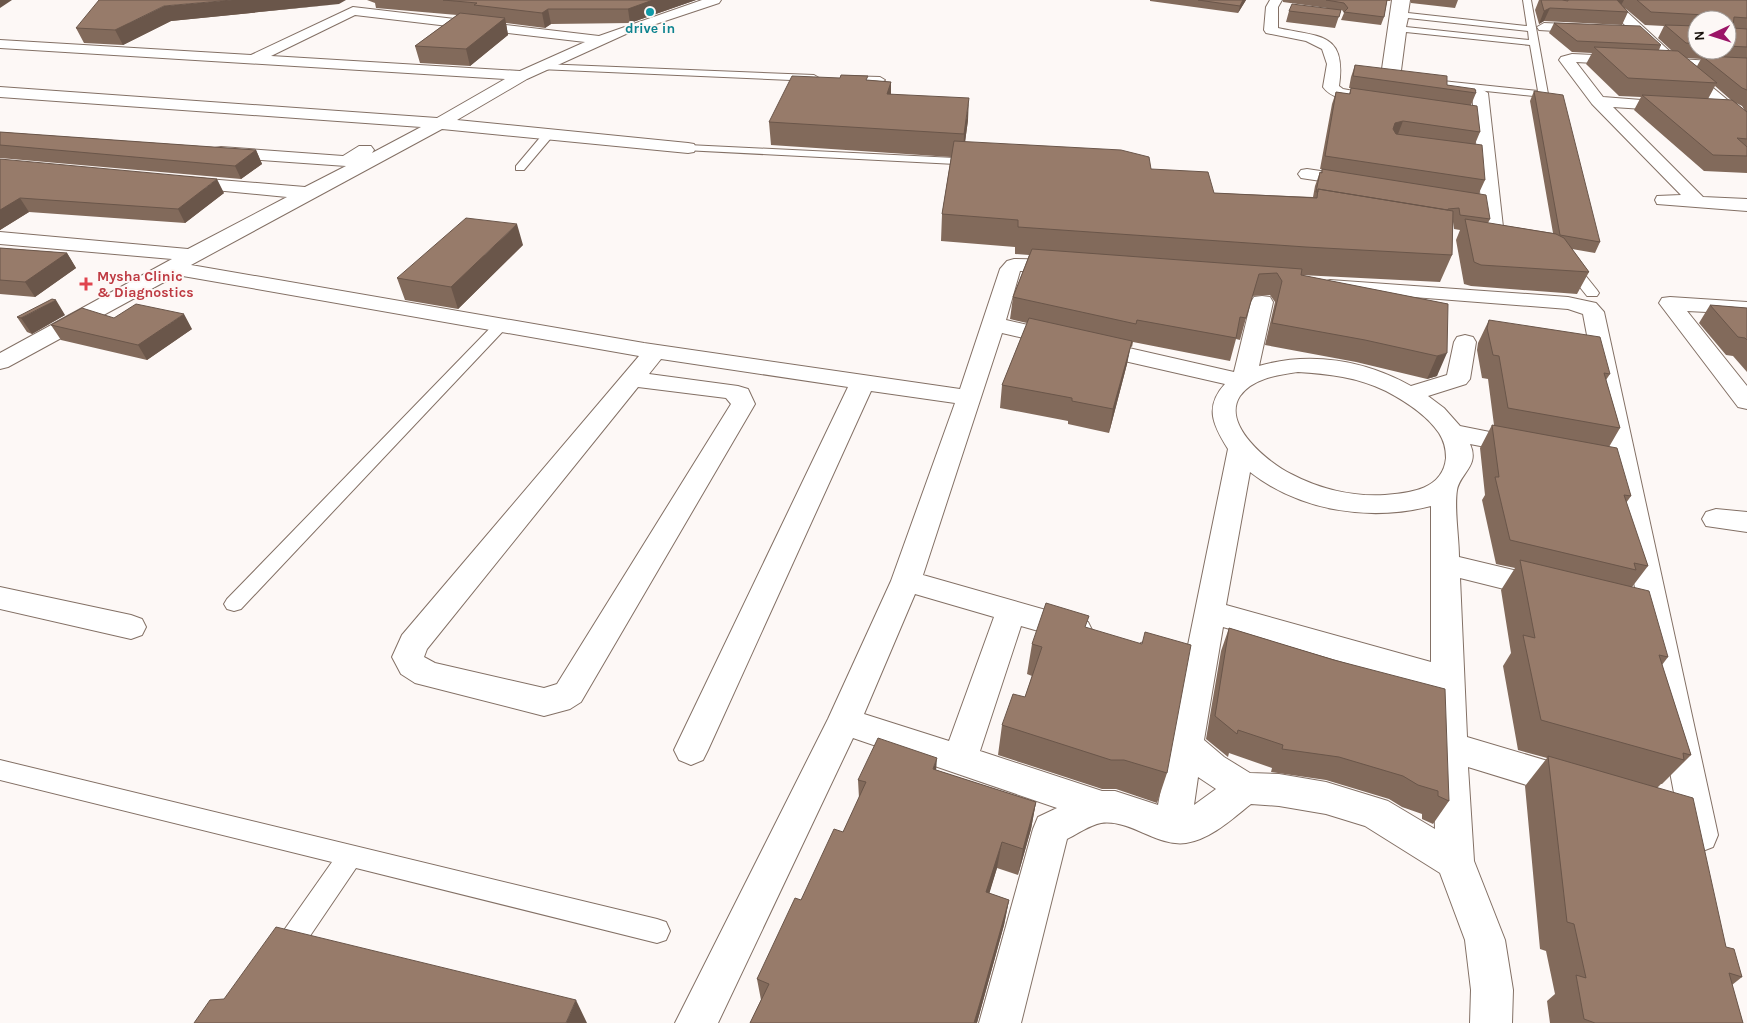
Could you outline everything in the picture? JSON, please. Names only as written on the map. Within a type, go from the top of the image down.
[{"type":"street","points":[[0,362],[308,193],[437,125],[522,76],[621,31],[715,0]]},
{"type":"street","points":[[1389,69],[1398,0]]},
{"type":"street","points":[[254,59],[353,11],[384,2]]},
{"type":"street","points":[[1291,9],[1271,2],[1270,30],[1313,39],[1326,44],[1331,49],[1334,63],[1331,88],[1338,93],[1388,100]]},
{"type":"street","points":[[353,11],[602,40]]},
{"type":"street","points":[[1620,13],[1678,67],[1747,124]]},
{"type":"street","points":[[1538,28],[1601,30]]},
{"type":"street","points":[[1620,31],[1659,32]]},
{"type":"street","points":[[0,44],[522,76]]},
{"type":"street","points":[[1698,202],[1598,101],[1569,64],[1747,67]]},
{"type":"street","points":[[1678,67],[1747,74]]},
{"type":"street","points":[[0,92],[399,120],[547,136],[688,148]]},
{"type":"street","points":[[1480,93],[1493,227]]},
{"type":"street","points":[[1598,101],[1747,110]]},
{"type":"street","points":[[1464,111],[1482,113]]},
{"type":"street","points":[[387,132],[399,120]]},
{"type":"street","points":[[201,151],[346,161],[354,158],[380,138],[408,140]]},
{"type":"street","points":[[1466,150],[1485,153]]},
{"type":"street","points":[[1307,174],[1375,185]]},
{"type":"street","points":[[164,180],[308,193]]},
{"type":"street","points":[[1472,200],[1492,203]]},
{"type":"street","points":[[1664,200],[1747,205]]},
{"type":"street","points":[[0,238],[148,251],[183,261],[501,324],[656,352],[863,381],[968,398]]},
{"type":"street","points":[[696,1023],[844,720],[906,581],[994,324],[1005,280],[1014,265],[1029,263],[1079,267]]},
{"type":"street","points":[[1308,284],[1568,303],[1588,308],[1593,312],[1611,463],[1641,612],[1697,819],[1706,868]]},
{"type":"street","points":[[1244,381],[1262,302]]},
{"type":"street","points":[[1747,308],[1670,303],[1747,402]]},
{"type":"street","points":[[994,324],[1244,381]]},
{"type":"street","points":[[1410,394],[1458,379],[1464,342]]},
{"type":"street","points":[[632,379],[730,391],[739,394],[743,404],[569,693],[558,700],[544,702],[426,674],[412,665],[408,657],[413,644],[632,379],[656,352]]},
{"type":"street","points":[[1298,365],[1326,366],[1370,376],[1410,394],[1433,410],[1452,432],[1458,447],[1458,469],[1444,488],[1418,500],[1391,504],[1341,501],[1301,489],[1266,471],[1241,449],[1227,426],[1226,405],[1231,391],[1244,381],[1273,368],[1298,365]]},
{"type":"street","points":[[691,750],[863,381]]},
{"type":"street","points":[[1452,432],[1548,451]]},
{"type":"street","points":[[1172,827],[1241,449]]},
{"type":"street","points":[[1444,488],[1447,680],[1455,861],[1486,940],[1492,990],[1491,1023]]},
{"type":"street","points":[[1716,519],[1747,522]]},
{"type":"street","points":[[1446,564],[1570,595]]},
{"type":"street","points":[[906,581],[1200,666]]},
{"type":"street","points":[[0,598],[131,627]]},
{"type":"street","points":[[960,759],[1011,611]]},
{"type":"street","points":[[1210,612],[1447,680]]},
{"type":"street","points":[[844,720],[1102,807],[1115,808],[1172,827],[1188,826],[1205,818],[1245,788]]},
{"type":"street","points":[[1186,746],[1212,768],[1245,788],[1279,790],[1326,798],[1375,813],[1455,861]]},
{"type":"street","points":[[1451,747],[1602,791]]},
{"type":"street","points":[[1000,1023],[1052,829],[1090,810],[1102,807]]},
{"type":"street","points":[[1659,808],[1697,819]]},
{"type":"lane","points":[[1406,0],[1395,78],[1542,95],[1534,44],[1538,28],[1526,0]]},
{"type":"lane","points":[[1404,15],[1538,28]]},
{"type":"lane","points":[[1402,29],[1534,44]]},
{"type":"lane","points":[[542,67],[880,80]]},
{"type":"lane","points":[[520,168],[547,136]]},
{"type":"lane","points":[[688,148],[990,163]]},
{"type":"lane","points":[[1558,253],[1592,293]]},
{"type":"lane","points":[[234,604],[501,324]]},
{"type":"lane","points":[[0,770],[657,931]]},
{"type":"lane","points":[[273,967],[351,856]]},
{"type":"building","points":[[99,0],[232,0],[164,6],[115,30],[76,28]]},
{"type":"building","points":[[443,0],[653,0],[628,9],[548,9],[542,13]]},
{"type":"building","points":[[1198,0],[1243,0],[1240,6]]},
{"type":"building","points":[[1326,0],[1387,0],[1384,17],[1344,12],[1348,8],[1344,3]]},
{"type":"building","points":[[1541,0],[1617,0],[1628,12],[1550,8],[1544,11]]},
{"type":"building","points":[[1637,0],[1747,0],[1747,18],[1737,17],[1737,10],[1687,10],[1687,14],[1651,12]]},
{"type":"building","points":[[1292,4],[1341,10],[1339,17],[1289,11]]},
{"type":"building","points":[[460,13],[505,18],[466,49],[415,46]]},
{"type":"building","points":[[1554,23],[1640,26],[1661,45],[1577,41]]},
{"type":"building","points":[[1665,25],[1687,26],[1686,43]]},
{"type":"building","points":[[1737,28],[1747,29],[1747,47],[1737,46]]},
{"type":"building","points":[[1594,47],[1678,51],[1717,83],[1628,78]]},
{"type":"building","points":[[1747,58],[1747,90],[1707,60]]},
{"type":"building","points":[[1355,65],[1447,76],[1447,85],[1475,89],[1476,93],[1353,76]]},
{"type":"building","points":[[841,75],[868,76],[866,80],[891,82],[887,94],[969,98],[964,134],[769,122],[792,76],[840,78]]},
{"type":"building","points":[[1351,88],[1477,106],[1480,132],[1403,121],[1395,123],[1393,129],[1396,134],[1482,145],[1485,180],[1325,156],[1336,92],[1350,94]]},
{"type":"building","points":[[1534,91],[1563,95],[1600,242],[1560,235]]},
{"type":"building","points":[[1642,95],[1732,100],[1747,112],[1747,139],[1737,138],[1747,147],[1747,156],[1713,155]]},
{"type":"building","points":[[0,132],[256,150],[235,166],[0,145]]},
{"type":"building","points":[[954,141],[1121,150],[1149,157],[1151,169],[1208,172],[1214,193],[1317,198],[1318,189],[1453,211],[1452,255],[1018,227],[1018,220],[942,214]]},
{"type":"building","points":[[0,159],[217,179],[178,209],[20,198],[0,210]]},
{"type":"building","points":[[1322,169],[1486,195],[1490,219],[1460,215],[1459,208],[1448,210],[1318,189],[1318,192],[1316,192]]},
{"type":"building","points":[[466,218],[517,224],[451,287],[397,278]]},
{"type":"building","points":[[1465,219],[1556,234],[1564,238],[1589,272],[1481,265],[1474,262]]},
{"type":"building","points":[[0,248],[67,253],[25,282],[0,280]]},
{"type":"building","points":[[1032,249],[1302,269],[1301,275],[1448,304],[1447,353],[1437,356],[1365,340],[1272,323],[1282,281],[1277,273],[1259,274],[1246,318],[1240,317],[1236,338],[1137,320],[1136,324],[1013,297]]},
{"type":"building","points":[[52,299],[56,300],[21,318],[17,317]]},
{"type":"building","points":[[136,304],[184,314],[138,345],[51,325],[82,308],[114,318]]},
{"type":"building","points":[[1710,305],[1747,308],[1747,340],[1738,337]]},
{"type":"building","points":[[1029,318],[1132,341],[1113,409],[1072,401],[1072,398],[1002,385]]},
{"type":"building","points":[[1489,320],[1600,337],[1610,374],[1604,373],[1620,428],[1508,408],[1499,356],[1493,355],[1487,328]]},
{"type":"building","points":[[1492,425],[1617,448],[1631,496],[1624,495],[1648,566],[1634,563],[1636,570],[1510,540],[1495,477],[1499,477]]},
{"type":"building","points":[[1520,560],[1649,591],[1668,657],[1659,655],[1691,755],[1683,753],[1684,760],[1541,720],[1523,635],[1535,638]]},
{"type":"building","points":[[1046,603],[1089,616],[1085,627],[1142,644],[1145,632],[1191,645],[1167,773],[1124,760],[1111,760],[1002,725],[1013,694],[1025,697],[1042,647],[1032,644]]},
{"type":"building","points":[[1229,628],[1334,660],[1445,689],[1449,801],[1438,796],[1438,791],[1418,785],[1403,776],[1339,757],[1282,749],[1283,745],[1238,730],[1237,734],[1215,716]]},
{"type":"building","points":[[878,738],[937,758],[933,769],[1036,802],[1023,849],[1002,842],[986,892],[1009,900],[974,1023],[750,1023],[769,984],[757,979],[795,898],[801,900],[834,829],[843,832],[866,782],[858,780]]},
{"type":"building","points":[[1548,756],[1693,798],[1726,947],[1734,949],[1742,977],[1729,973],[1743,1023],[1595,1023],[1584,1019],[1576,975],[1586,978],[1574,924],[1567,922]]},
{"type":"building","points":[[276,927],[576,1000],[566,1023],[194,1023],[210,1000],[224,999]]},
{"type":"place","name":"drive in","points":[[650,12]]},
{"type":"place","name":"Mysha Clinic & Diagnostics","points":[[86,284]]}]
